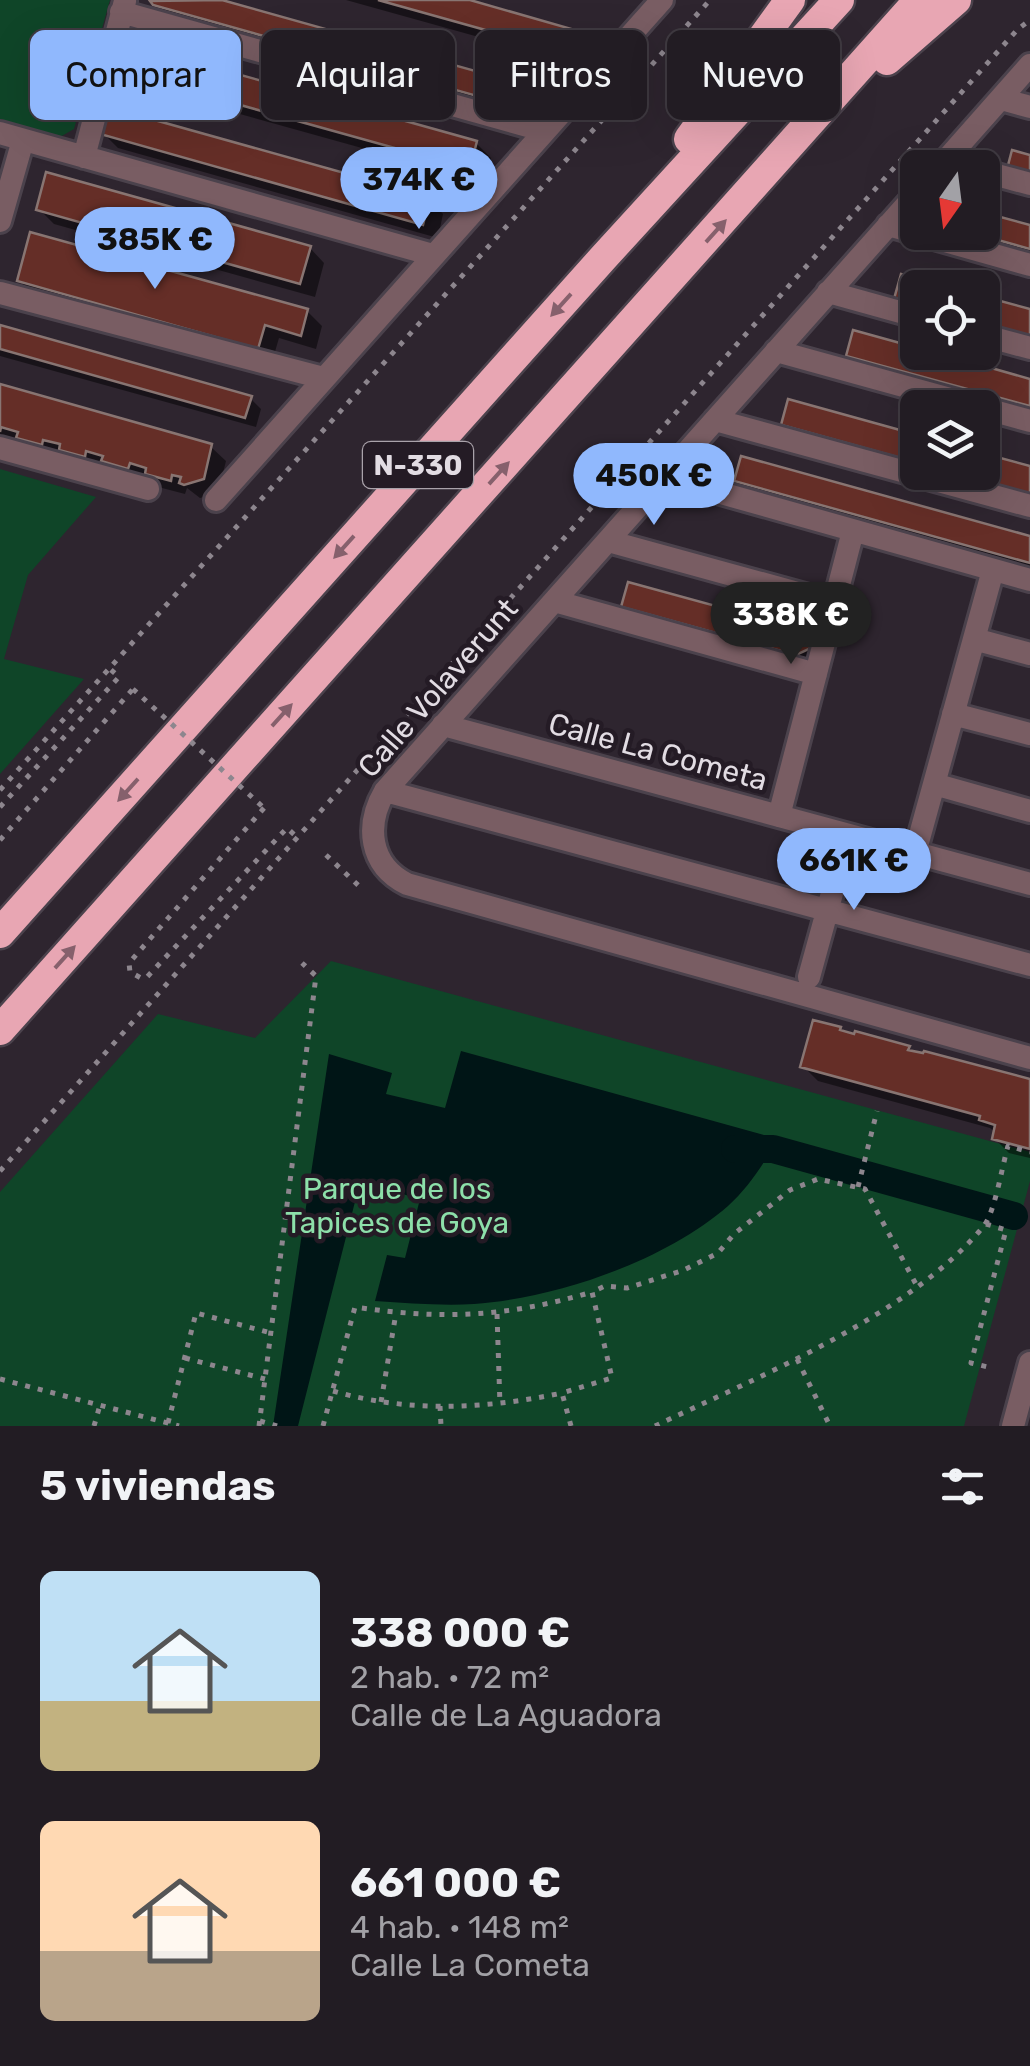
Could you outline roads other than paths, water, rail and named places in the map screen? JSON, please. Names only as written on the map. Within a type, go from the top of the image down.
[{"type":"highway","points":[[603,258],[790,0]]},
{"type":"highway","name":"N-330","points":[[0,933],[839,0]]},
{"type":"highway","name":"N-330","points":[[0,1030],[919,0]]},
{"type":"highway","points":[[806,130],[956,0]]},
{"type":"street","points":[[633,0],[659,3]]},
{"type":"street","points":[[216,500],[659,3]]},
{"type":"street","points":[[84,157],[123,6],[545,131]]},
{"type":"street","points":[[954,150],[1030,65]]},
{"type":"street","points":[[1000,99],[1030,106]]},
{"type":"street","points":[[0,221],[11,136],[433,256]]},
{"type":"street","points":[[1000,176],[1030,184]]},
{"type":"street","name":"Calle Volaverunt","points":[[900,212],[385,791],[372,819],[374,846],[387,870],[407,884],[1030,1058]]},
{"type":"street","points":[[888,225],[1030,265]]},
{"type":"street","points":[[828,292],[900,312]]},
{"type":"street","points":[[0,293],[324,378]]},
{"type":"street","points":[[1000,339],[1030,348]]},
{"type":"street","points":[[776,351],[1030,420]]},
{"type":"street","points":[[714,420],[1030,506]]},
{"type":"street","points":[[0,448],[148,490]]},
{"type":"street","points":[[664,478],[1030,580]]},
{"type":"street","points":[[779,816],[853,531]]},
{"type":"street","points":[[608,541],[834,604]]},
{"type":"street","points":[[915,853],[993,570]]},
{"type":"street","points":[[554,601],[816,674]]},
{"type":"street","points":[[974,639],[1030,654]]},
{"type":"street","points":[[953,714],[1030,734]]},
{"type":"street","name":"Calle La Cometa","points":[[443,725],[1030,884]]},
{"type":"street","points":[[934,784],[1030,811]]},
{"type":"street","points":[[385,791],[1030,966]]},
{"type":"street","points":[[810,977],[848,835]]},
{"type":"street","points":[[1013,1426],[1030,1364]]},
{"type":"waterway","points":[[735,1149],[773,1149],[1014,1216]]},
{"type":"park label","name":"Parque de los Tapices de Goya","points":[[397,1206]]}]
